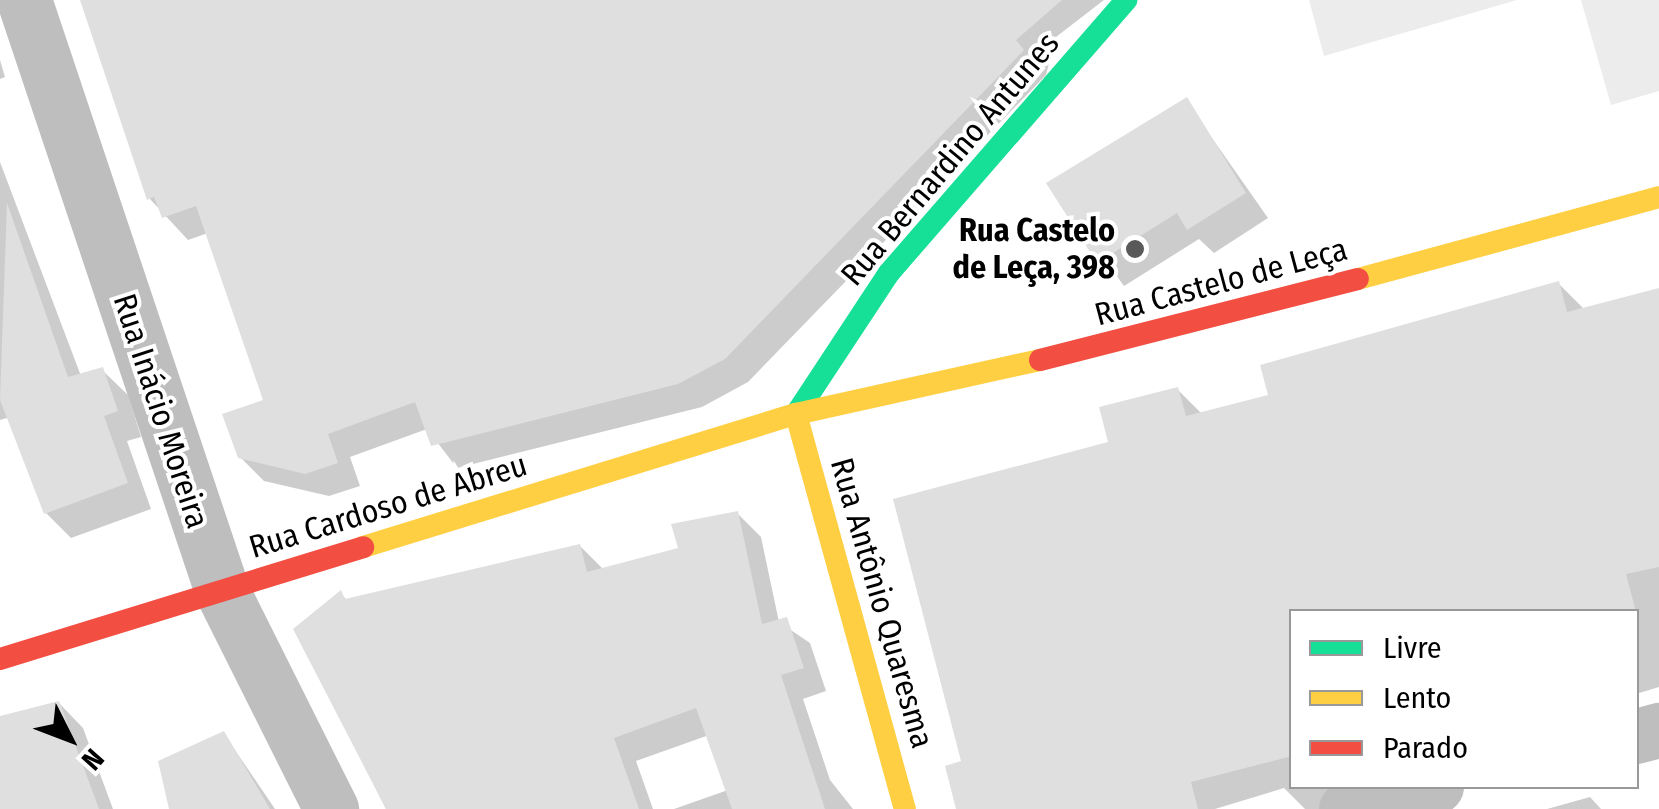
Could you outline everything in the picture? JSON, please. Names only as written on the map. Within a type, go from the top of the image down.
[{"type":"street","name":"Rua Inácio Moreira","points":[[24,0],[222,591],[331,809]]},
{"type":"street","name":"Rua Bernardino Antunes","points":[[796,414],[889,273],[1126,0]]},
{"type":"street","name":"Rua Castelo de Leça","points":[[796,414],[1152,335],[1659,197]]},
{"type":"street","name":"Rua Cardoso de Abreu","points":[[0,659],[796,414]]},
{"type":"street","name":"Rua Antônio Quaresma","points":[[796,414],[906,809]]},
{"type":"street","points":[[1346,809],[1424,789]]},
{"type":"shaded area","points":[[1309,0],[1517,0],[1324,56]]},
{"type":"shaded area","points":[[1581,0],[1659,0],[1659,91],[1611,105]]},
{"type":"building","points":[[80,0],[1062,0],[1016,40],[1024,50],[725,359],[678,384],[431,446],[415,402],[328,434],[338,463],[305,474],[238,458],[222,414],[263,400],[196,206],[162,218],[154,197],[147,200]]},
{"type":"building","points":[[1187,97],[1246,193],[1187,230],[1177,213],[1097,263],[1046,183]]},
{"type":"building","points":[[7,203],[68,377],[103,367],[118,411],[104,416],[128,483],[44,514],[0,400]]},
{"type":"building","points":[[1559,281],[1567,312],[1659,288],[1659,567],[1626,574],[1635,609],[1289,609],[1289,757],[1191,782],[1198,809],[956,809],[945,766],[961,761],[893,499],[1108,442],[1099,407],[1178,387],[1186,416],[1268,395],[1260,365]]},
{"type":"building","points":[[738,511],[762,624],[787,617],[804,668],[781,675],[825,809],[732,809],[696,708],[614,738],[639,809],[386,809],[293,629],[341,590],[345,599],[580,544],[587,572],[678,548],[671,524]]},
{"type":"building","points":[[59,701],[99,809],[0,809],[0,716]]},
{"type":"building","points":[[224,731],[270,809],[169,809],[158,761]]},
{"type":"traffic: fast","points":[[796,414],[889,273],[1126,0]]},
{"type":"traffic: slow","points":[[1358,279],[1659,197]]},
{"type":"traffic: slow","points":[[363,547],[796,414],[1040,360]]},
{"type":"traffic: slow","points":[[796,414],[905,809]]},
{"type":"traffic: jam","points":[[1040,360],[1358,279]]},
{"type":"traffic: jam","points":[[0,659],[363,547]]},
{"type":"place","name":"Rua Castelo de Leça, 398","points":[[1135,249]]}]
